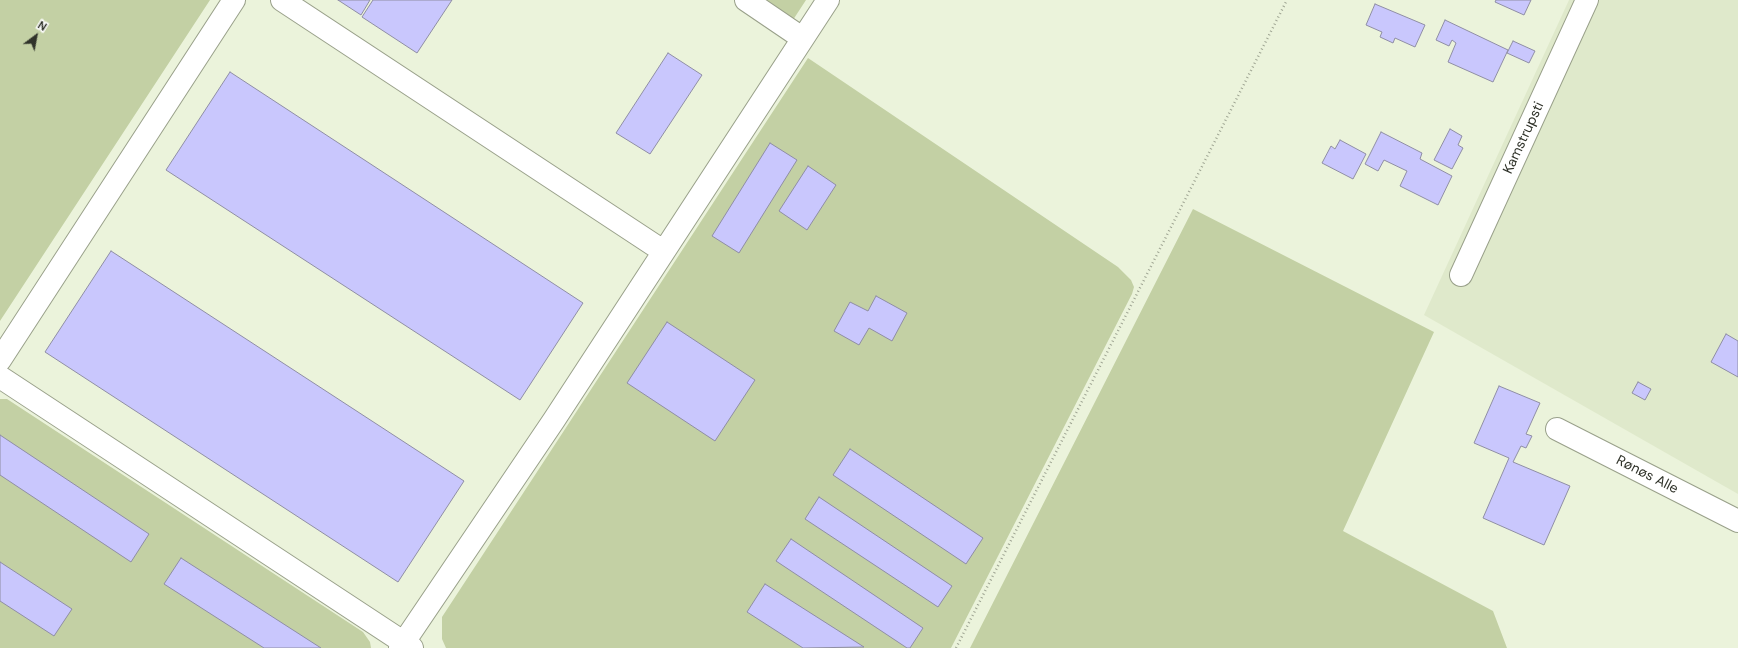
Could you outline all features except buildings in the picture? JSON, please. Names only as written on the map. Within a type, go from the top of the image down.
[{"type":"street","points":[[0,360],[234,0]]},
{"type":"street","points":[[282,0],[663,251]]},
{"type":"street","points":[[746,0],[802,38]]},
{"type":"street","points":[[0,377],[405,646],[828,0]]},
{"type":"street","name":"Kamstrupsti","points":[[1461,275],[1587,0]]},
{"type":"street","name":"Rønøs Alle","points":[[1557,429],[1738,521]]},
{"type":"path","points":[[956,648],[1287,0]]},
{"type":"shaded area","points":[[0,0],[210,0],[0,321]]},
{"type":"shaded area","points":[[757,0],[806,0],[791,23]]},
{"type":"shaded area","points":[[1569,0],[1738,0],[1738,494],[1424,315]]},
{"type":"shaded area","points":[[808,58],[1118,267],[1131,280],[1134,287],[1132,294],[951,648],[446,648],[442,639],[442,617]]},
{"type":"shaded area","points":[[1193,209],[1434,332],[1343,531],[1493,611],[1507,648],[970,648]]},
{"type":"shaded area","points":[[0,399],[7,399],[363,632],[370,642],[371,648],[0,648]]}]
